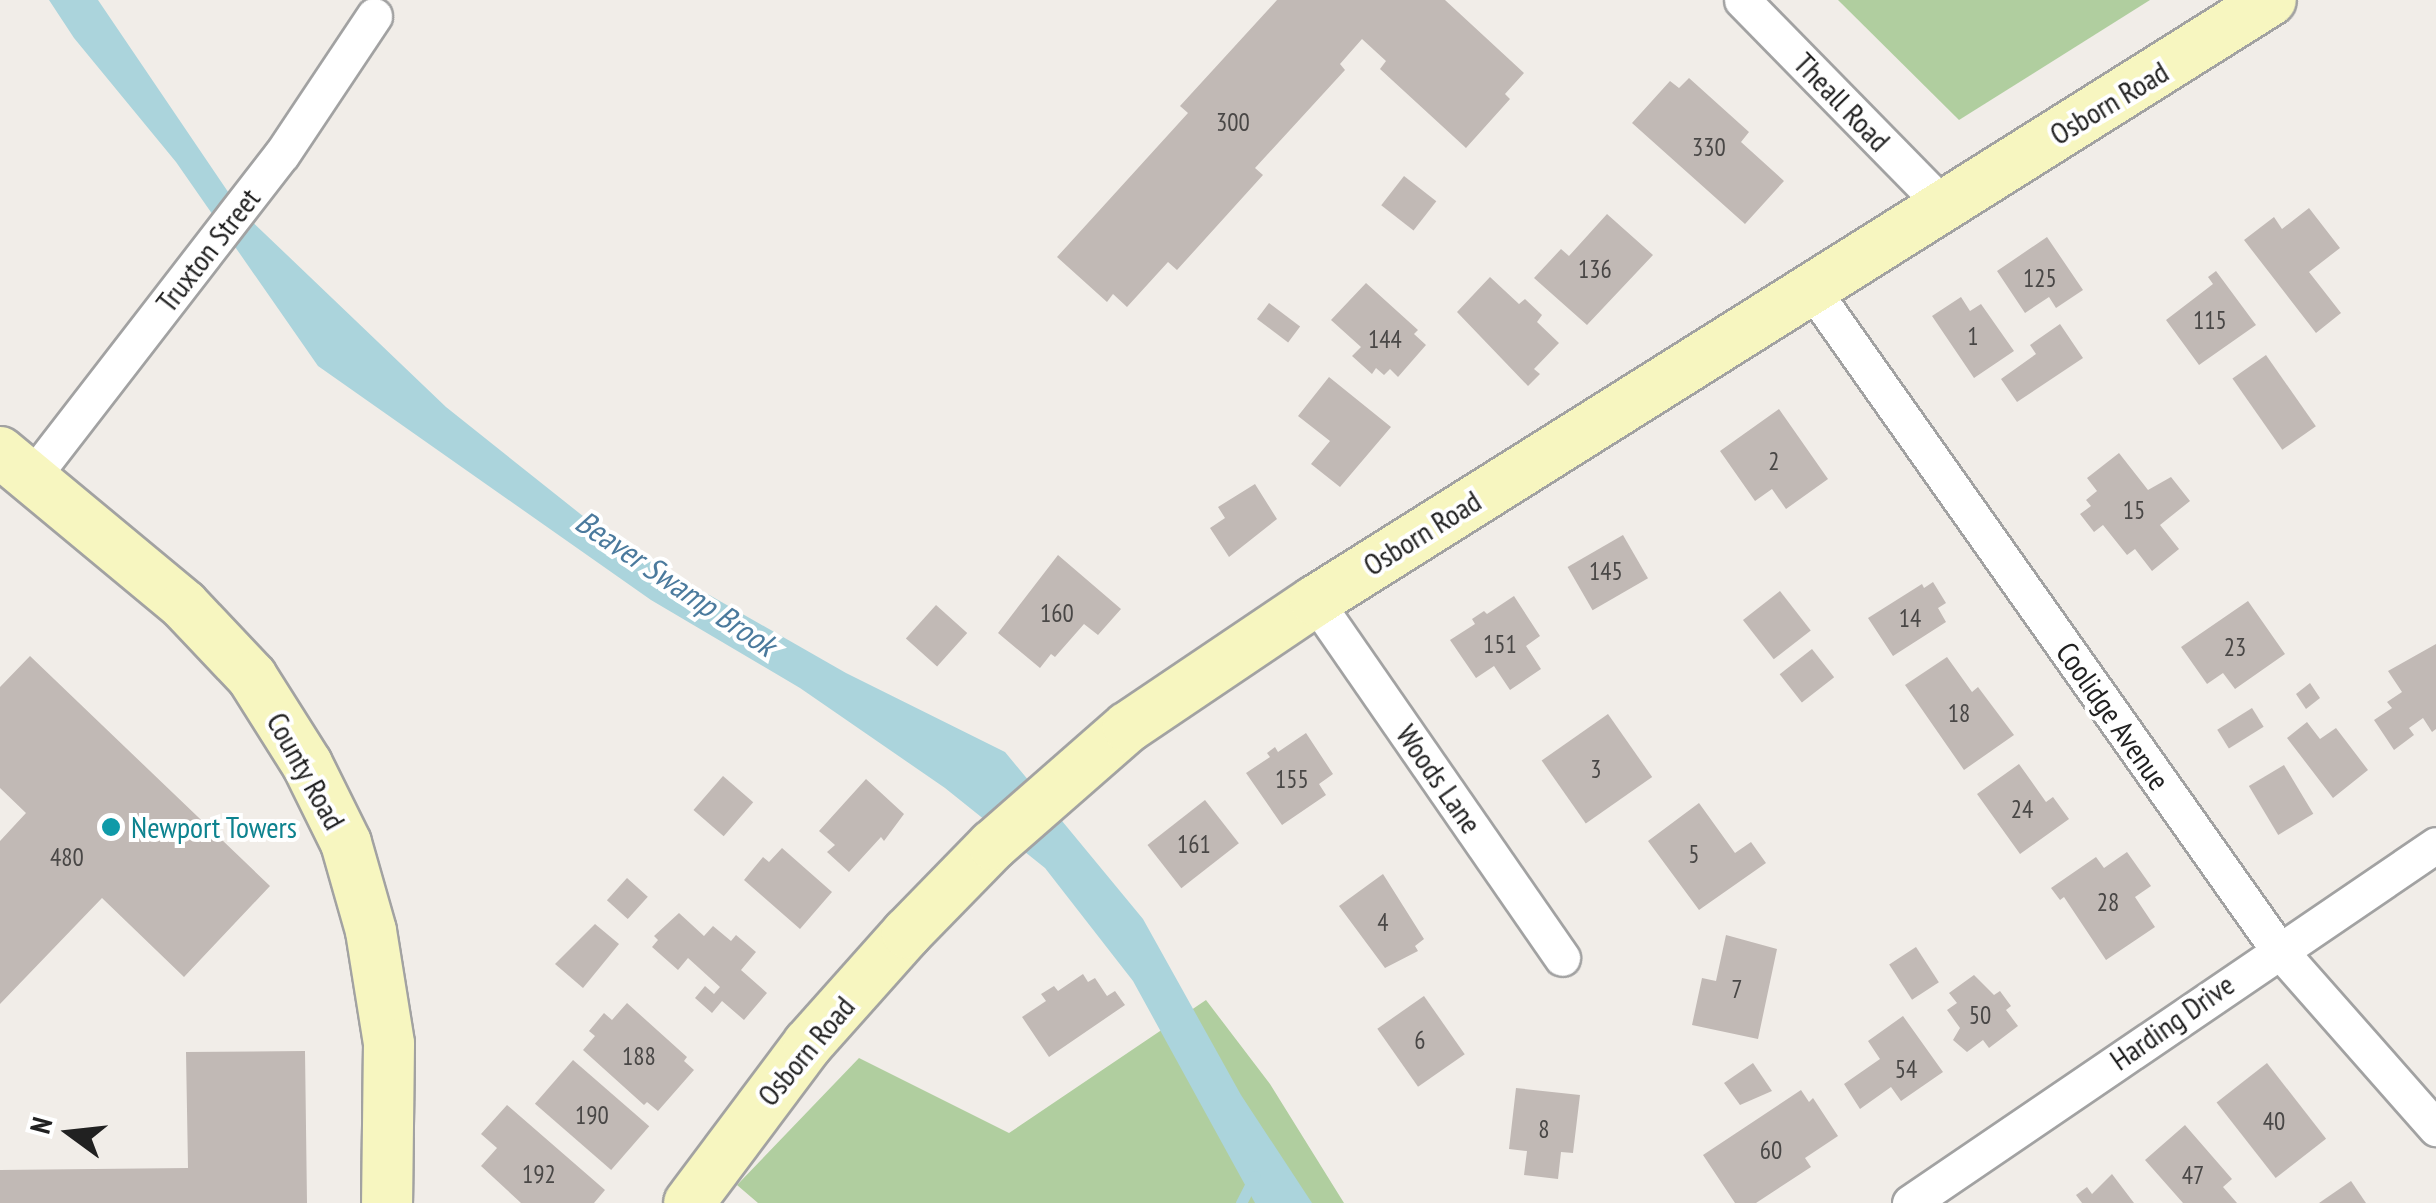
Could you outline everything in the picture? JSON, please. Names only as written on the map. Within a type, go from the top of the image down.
[{"type":"street","name":"Theall Road","points":[[1742,0],[1942,204]]},
{"type":"street","name":"Osborn Road","points":[[689,1203],[808,1044],[993,845],[1066,778],[1180,688],[2271,0]]},
{"type":"street","name":"Truxton Street","points":[[16,464],[203,256],[282,154],[374,16]]},
{"type":"street","name":"Coolidge Avenue","points":[[1811,288],[2278,949],[2436,1128]]},
{"type":"street","name":"County Road","points":[[16,464],[184,605],[252,677],[307,764],[346,843],[370,931],[388,1044],[387,1203]]},
{"type":"street","name":"Woods Lane","points":[[1315,601],[1562,958]]},
{"type":"street","name":"Harding Drive","points":[[1910,1203],[2436,845]]},
{"type":"green space","points":[[1838,0],[2150,0],[1959,120]]},
{"type":"green space","points":[[1206,1000],[1270,1084],[1344,1203],[758,1203],[737,1185],[859,1058],[1009,1133]]},
{"type":"water","points":[[49,0],[98,0],[241,211],[446,407],[613,540],[846,673],[1005,752],[1143,919],[1241,1095],[1312,1203],[1255,1203],[1133,981],[1045,868],[945,788],[800,688],[651,600],[318,366],[176,162],[74,38]]},
{"type":"building","points":[[1277,0],[1445,0],[1524,73],[1505,94],[1510,99],[1466,148],[1380,69],[1386,61],[1362,39],[1340,64],[1345,70],[1255,168],[1263,175],[1177,270],[1168,262],[1127,307],[1113,294],[1107,302],[1057,257],[1188,113],[1180,106]]},
{"type":"building","points":[[1689,78],[1749,132],[1741,142],[1784,181],[1745,224],[1632,123],[1670,81],[1679,88]]},
{"type":"building","points":[[1404,176],[1436,201],[1414,230],[1381,205]]},
{"type":"building","points":[[2309,208],[2340,248],[2309,272],[2341,313],[2316,333],[2244,240],[2274,217],[2282,229]]},
{"type":"building","points":[[1607,214],[1653,255],[1587,325],[1534,278],[1561,249],[1569,256]]},
{"type":"building","points":[[2047,237],[2083,290],[2056,308],[2049,297],[2025,313],[1997,271]]},
{"type":"building","points":[[2216,271],[2256,325],[2199,365],[2166,320],[2213,284],[2208,277]]},
{"type":"building","points":[[1490,277],[1519,304],[1525,299],[1542,315],[1537,322],[1559,343],[1534,369],[1540,374],[1528,386],[1457,312]]},
{"type":"building","points":[[1366,283],[1418,330],[1414,334],[1426,345],[1398,377],[1390,369],[1384,375],[1376,368],[1372,374],[1352,356],[1361,347],[1331,320]]},
{"type":"building","points":[[1961,297],[1970,311],[1981,304],[2014,351],[1974,378],[1932,316]]},
{"type":"building","points":[[1269,303],[1300,326],[1288,342],[1257,319]]},
{"type":"building","points":[[2060,324],[2083,358],[2017,402],[2001,379],[2036,354],[2030,345]]},
{"type":"building","points":[[2266,355],[2316,426],[2282,450],[2232,379]]},
{"type":"building","points":[[1329,377],[1391,427],[1340,487],[1311,464],[1330,441],[1298,416]]},
{"type":"building","points":[[1779,409],[1828,479],[1786,509],[1772,489],[1755,501],[1720,451]]},
{"type":"building","points":[[2119,453],[2148,490],[2171,477],[2190,501],[2160,525],[2179,549],[2152,571],[2135,549],[2127,555],[2103,525],[2094,532],[2080,514],[2091,506],[2086,500],[2097,491],[2087,478]]},
{"type":"building","points":[[1255,484],[1277,519],[1229,557],[1210,528],[1225,518],[1218,507]]},
{"type":"building","points":[[1623,535],[1648,578],[1593,610],[1568,567]]},
{"type":"building","points":[[1058,555],[1121,609],[1098,635],[1084,624],[1040,668],[998,633]]},
{"type":"building","points":[[1933,582],[1946,603],[1938,608],[1946,622],[1893,656],[1868,618],[1922,584],[1924,588]]},
{"type":"building","points":[[1780,591],[1811,630],[1774,659],[1743,620]]},
{"type":"building","points":[[1514,596],[1540,636],[1526,646],[1541,669],[1510,690],[1494,666],[1476,678],[1450,640],[1475,624],[1472,619]]},
{"type":"building","points":[[2248,601],[2285,654],[2235,689],[2223,673],[2207,684],[2181,647]]},
{"type":"building","points":[[936,605],[967,633],[937,667],[906,638]]},
{"type":"building","points":[[2436,644],[2436,729],[2432,732],[2423,718],[2409,728],[2414,735],[2394,750],[2374,720],[2392,708],[2387,702],[2402,692],[2388,671]]},
{"type":"building","points":[[1812,649],[1834,677],[1802,703],[1780,674]]},
{"type":"building","name":"Newport Towers","points":[[30,656],[270,886],[184,977],[102,898],[0,1004],[0,841],[26,813],[0,788],[0,687]]},
{"type":"building","points":[[1947,657],[1972,692],[1978,687],[2014,735],[1964,770],[1905,685]]},
{"type":"building","points":[[2310,683],[2320,698],[2306,709],[2296,694]]},
{"type":"building","points":[[2252,708],[2264,727],[2229,748],[2217,730]]},
{"type":"building","points":[[1608,714],[1652,777],[1586,824],[1542,760]]},
{"type":"building","points":[[2307,722],[2320,739],[2336,728],[2368,770],[2333,798],[2287,738]]},
{"type":"building","points":[[1306,733],[1333,774],[1319,784],[1326,795],[1282,825],[1246,773],[1270,757],[1267,753],[1275,747],[1278,752]]},
{"type":"building","points":[[2019,764],[2046,802],[2053,797],[2069,819],[2020,854],[1977,794]]},
{"type":"building","points":[[2284,765],[2313,814],[2278,835],[2249,786]]},
{"type":"building","points":[[723,776],[753,802],[724,836],[693,810]]},
{"type":"building","points":[[866,779],[904,814],[884,841],[881,837],[849,872],[827,852],[835,845],[819,831]]},
{"type":"building","points":[[1205,800],[1239,843],[1181,888],[1147,845]]},
{"type":"building","points":[[1699,803],[1735,853],[1751,842],[1766,863],[1699,910],[1648,841]]},
{"type":"building","points":[[782,848],[832,892],[800,929],[744,880],[763,857],[769,862]]},
{"type":"building","points":[[2127,852],[2151,886],[2135,897],[2155,927],[2106,960],[2064,897],[2060,900],[2051,888],[2096,857],[2104,868]]},
{"type":"building","points":[[1383,874],[1424,939],[1415,946],[1418,951],[1385,968],[1339,906]]},
{"type":"building","points":[[627,878],[648,897],[628,919],[607,900]]},
{"type":"building","points":[[679,913],[704,936],[713,926],[731,941],[736,935],[756,952],[741,970],[767,993],[744,1020],[722,1001],[712,1013],[695,998],[705,986],[714,994],[720,987],[688,958],[678,970],[652,947],[658,940],[654,936]]},
{"type":"building","points":[[595,924],[619,944],[583,988],[555,964]]},
{"type":"building","points":[[1726,935],[1777,949],[1758,1039],[1692,1025],[1702,978],[1716,981]]},
{"type":"building","points":[[1916,947],[1939,982],[1912,1000],[1889,964]]},
{"type":"building","points":[[1083,974],[1088,982],[1095,978],[1107,996],[1115,991],[1125,1005],[1049,1057],[1022,1017],[1046,1001],[1041,994],[1054,986],[1058,991]]},
{"type":"building","points":[[1974,975],[1994,995],[2000,991],[2011,1006],[2006,1010],[2018,1026],[1989,1048],[1983,1040],[1967,1052],[1953,1040],[1960,1028],[1947,1010],[1957,1003],[1949,993]]},
{"type":"building","points":[[1424,996],[1465,1054],[1418,1087],[1377,1029]]},
{"type":"building","points":[[627,1003],[687,1057],[684,1061],[694,1070],[658,1111],[647,1102],[644,1105],[583,1050],[595,1036],[589,1031],[604,1013],[612,1020]]},
{"type":"building","points":[[1903,1016],[1943,1072],[1901,1101],[1891,1087],[1860,1109],[1844,1084],[1880,1059],[1868,1041]]},
{"type":"building","points":[[305,1051],[307,1203],[0,1203],[0,1170],[188,1168],[186,1052]]},
{"type":"building","points":[[573,1060],[649,1126],[611,1170],[535,1104]]},
{"type":"building","points":[[1753,1063],[1772,1091],[1740,1105],[1724,1083]]},
{"type":"building","points":[[2267,1063],[2326,1139],[2276,1178],[2217,1102]]},
{"type":"building","points":[[1516,1088],[1580,1095],[1573,1153],[1561,1152],[1558,1179],[1524,1175],[1527,1151],[1509,1149]]},
{"type":"building","points":[[1801,1090],[1809,1102],[1813,1098],[1838,1136],[1805,1158],[1811,1167],[1756,1203],[1735,1203],[1703,1155]]},
{"type":"building","points":[[507,1105],[605,1190],[594,1203],[521,1203],[481,1166],[497,1148],[481,1134]]},
{"type":"building","points":[[2185,1125],[2232,1179],[2223,1187],[2237,1203],[2183,1203],[2145,1160]]},
{"type":"building","points":[[2112,1174],[2134,1203],[2082,1203],[2076,1195],[2087,1187],[2092,1194]]},
{"type":"building","points":[[2351,1181],[2366,1203],[2319,1203]]},
{"type":"waterway","name":"Beaver Swamp Brook","points":[[1241,1203],[1255,1176]]},
{"type":"place","name":"Newport Towers","points":[[111,827]]}]
